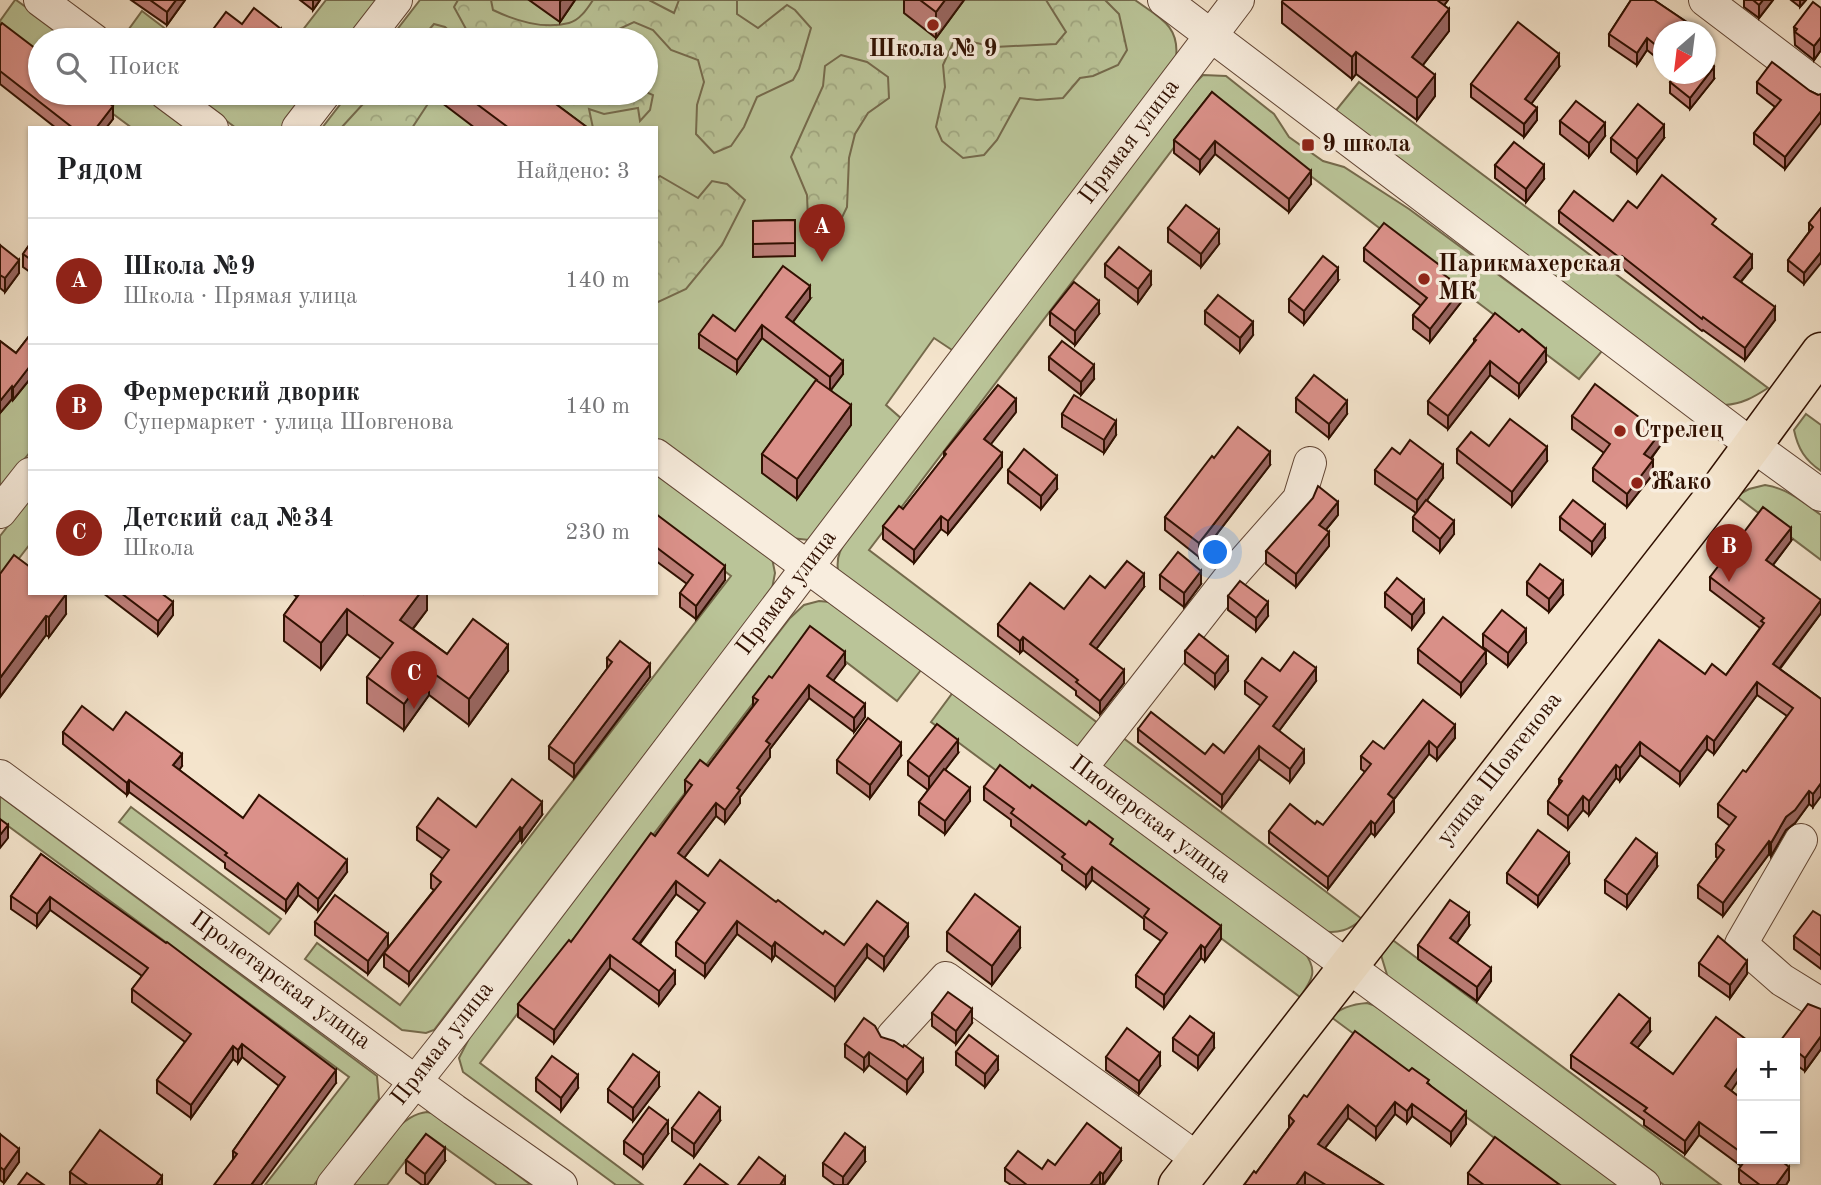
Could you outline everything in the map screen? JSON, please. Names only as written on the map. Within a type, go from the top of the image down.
[{"type":"main road","name":"улица Шовгенова","points":[[1188,1172],[1698,516],[1821,352]]},
{"type":"street","points":[[40,0],[78,28]]},
{"type":"street","points":[[374,28],[396,0]]},
{"type":"street","points":[[1164,0],[1821,495]]},
{"type":"street","name":"Прямая улица","points":[[333,1185],[416,1080],[1238,0]]},
{"type":"street","points":[[1705,0],[1821,88]]},
{"type":"street","points":[[181,105],[209,126]]},
{"type":"street","points":[[300,126],[316,105]]},
{"type":"street","name":"Пионерская улица","points":[[658,457],[1347,965],[1609,1175],[1644,1185]]},
{"type":"street","points":[[1081,768],[1231,576],[1298,499],[1310,463]]},
{"type":"street","points":[[0,512],[28,477]]},
{"type":"street","name":"Пролетарская улица","points":[[0,776],[561,1185]]},
{"type":"street","points":[[1801,840],[1741,944],[1782,980],[1821,1004]]},
{"type":"street","points":[[893,1035],[946,978],[1188,1172]]},
{"type":"green space","points":[[16,0],[55,28],[28,28],[28,50],[0,29],[0,21]]},
{"type":"green space","points":[[326,0],[385,0],[363,28],[304,28]]},
{"type":"green space","points":[[420,0],[1135,0],[1159,17],[1171,30],[1175,37],[1176,58],[961,356],[934,338],[886,405],[903,420],[809,540],[791,538],[658,440],[658,126],[324,126],[340,105],[658,105],[658,28],[398,28]]},
{"type":"green space","points":[[458,0],[491,0],[493,10],[520,21],[559,25],[573,22],[593,0],[649,0],[674,13],[679,0],[737,0],[737,14],[758,28],[787,5],[811,28],[793,80],[757,97],[744,127],[731,146],[714,153],[696,134],[697,105],[704,82],[698,60],[671,50],[658,36],[658,28],[648,28],[634,22],[621,28],[465,28],[454,7]]},
{"type":"green space","points":[[1046,0],[1105,0],[1119,14],[1127,50],[1118,65],[1093,76],[1080,78],[1063,98],[1020,98],[997,140],[984,155],[963,158],[942,141],[936,127],[945,87],[943,65],[954,41],[963,40],[995,47],[1056,44],[1066,32]]},
{"type":"green space","points":[[142,11],[164,28],[130,28]]},
{"type":"green space","points":[[434,24],[446,28],[430,28]]},
{"type":"green space","points":[[841,55],[867,62],[888,77],[889,98],[868,113],[855,134],[849,158],[847,207],[836,230],[812,236],[807,195],[791,157],[823,86],[825,66]]},
{"type":"green space","points":[[1203,75],[1226,76],[1274,114],[1289,137],[1323,161],[1344,167],[1409,209],[1602,351],[1579,379],[1210,100],[869,550],[1103,727],[1078,758],[838,571],[839,556],[850,536]]},
{"type":"green space","points":[[1359,82],[1768,388],[1748,399],[1725,405],[1333,114]]},
{"type":"green space","points":[[101,105],[161,105],[190,126],[129,126]]},
{"type":"green space","points":[[205,105],[304,105],[288,126],[233,126]]},
{"type":"green space","points":[[362,105],[427,105],[413,126],[343,126]]},
{"type":"green space","points":[[530,105],[651,105],[640,121],[638,108],[604,114],[589,109],[593,126],[558,126]]},
{"type":"green space","points":[[660,176],[698,198],[712,181],[727,184],[745,200],[722,245],[686,289],[658,302]]},
{"type":"green space","points":[[28,375],[28,455],[0,490],[0,411]]},
{"type":"green space","points":[[1806,414],[1821,425],[1821,471],[1806,458],[1794,430]]},
{"type":"green space","points":[[658,473],[772,558],[775,573],[772,589],[434,1030],[426,1033],[402,1030],[305,959],[317,943],[400,1005],[731,576],[658,521]]},
{"type":"green space","points":[[1765,485],[1788,492],[1821,515],[1821,560],[1736,496]]},
{"type":"green space","points":[[28,501],[28,547],[0,583],[0,536]]},
{"type":"green space","points":[[819,601],[830,602],[921,670],[897,701],[807,632],[480,1063],[643,1185],[616,1185],[463,1072],[459,1058],[477,1023],[790,618],[804,605]]},
{"type":"green space","points":[[954,691],[1304,952],[1311,964],[1312,974],[1300,997],[931,722]]},
{"type":"green space","points":[[1118,734],[1362,919],[1343,930],[1321,931],[1093,766]]},
{"type":"green space","points":[[0,796],[377,1076],[379,1099],[314,1185],[265,1185],[349,1077],[0,820]]},
{"type":"green space","points":[[131,807],[281,919],[269,934],[119,822]]},
{"type":"green space","points":[[1390,938],[1721,1185],[1664,1185],[1432,1015],[1388,978],[1381,955]]},
{"type":"green space","points":[[1367,1003],[1410,1028],[1626,1185],[1558,1185],[1331,1017],[1348,1007]]},
{"type":"green space","points":[[427,1112],[436,1114],[531,1185],[497,1185],[426,1134],[387,1185],[353,1185],[395,1130],[405,1121]]},
{"type":"building","points":[[150,0],[176,0],[167,12]]},
{"type":"building","points":[[920,0],[945,0],[936,12]]},
{"type":"building","points":[[1437,0],[1449,9],[1412,57],[1435,75],[1417,98],[1356,52],[1352,57],[1282,2]]},
{"type":"building","points":[[1631,0],[1654,0],[1685,21],[1653,21],[1653,43],[1647,38],[1637,53],[1609,34]]},
{"type":"building","points":[[1813,2],[1821,8],[1821,37],[1814,46],[1795,32],[1797,29],[1794,27]]},
{"type":"building","points":[[254,8],[280,28],[214,28],[226,12],[242,24]]},
{"type":"building","points":[[1518,22],[1559,54],[1525,99],[1537,108],[1524,124],[1471,84]]},
{"type":"building","points":[[2,23],[28,43],[28,93],[0,71]]},
{"type":"building","points":[[1772,62],[1810,91],[1821,94],[1821,111],[1785,157],[1754,133],[1781,100],[1757,82]]},
{"type":"building","points":[[1672,84],[1701,84],[1690,98]]},
{"type":"building","points":[[1212,92],[1311,171],[1289,199],[1215,141],[1200,160],[1174,140]]},
{"type":"building","points":[[1576,101],[1605,123],[1589,143],[1560,121]]},
{"type":"building","points":[[1638,104],[1664,125],[1637,159],[1611,138]]},
{"type":"building","points":[[44,105],[113,106],[98,126],[70,126]]},
{"type":"building","points":[[478,105],[557,105],[585,126],[506,126]]},
{"type":"building","points":[[1514,142],[1544,165],[1526,189],[1495,165]]},
{"type":"building","points":[[1662,175],[1716,219],[1712,224],[1752,255],[1734,277],[1775,307],[1745,348],[1703,317],[1702,319],[1559,211],[1574,191],[1613,221],[1628,201],[1637,208]]},
{"type":"building","points":[[1186,205],[1219,230],[1201,254],[1168,228]]},
{"type":"building","points":[[1821,208],[1821,252],[1804,273],[1788,260],[1813,227],[1809,223]]},
{"type":"building","points":[[795,220],[795,243],[753,244],[753,221]]},
{"type":"building","points":[[1384,223],[1442,267],[1439,271],[1462,288],[1430,329],[1413,315],[1427,298],[1364,248]]},
{"type":"building","points":[[0,245],[19,260],[5,278],[0,275]]},
{"type":"building","points":[[1119,247],[1151,272],[1138,289],[1105,264]]},
{"type":"building","points":[[1323,256],[1338,268],[1304,311],[1289,299]]},
{"type":"building","points":[[783,266],[810,286],[786,317],[843,361],[830,377],[762,325],[737,360],[699,334],[713,315],[735,331]]},
{"type":"building","points":[[1074,282],[1099,301],[1075,331],[1050,312]]},
{"type":"building","points":[[1218,295],[1253,322],[1240,338],[1205,311]]},
{"type":"building","points":[[1495,313],[1519,332],[1522,329],[1546,349],[1519,384],[1490,361],[1448,416],[1428,401]]},
{"type":"building","points":[[28,338],[28,369],[0,401],[0,341],[16,353]]},
{"type":"building","points":[[1062,341],[1094,365],[1081,382],[1049,357]]},
{"type":"building","points":[[1314,375],[1347,401],[1329,424],[1296,398]]},
{"type":"building","points":[[816,380],[851,405],[797,479],[762,454]]},
{"type":"building","points":[[1595,384],[1660,433],[1644,454],[1653,460],[1627,494],[1593,468],[1610,444],[1572,416]]},
{"type":"building","points":[[998,385],[1016,399],[984,439],[1002,453],[948,521],[941,516],[914,550],[883,526],[899,506],[903,509],[946,454],[944,452]]},
{"type":"building","points":[[1074,395],[1116,421],[1104,440],[1062,414]]},
{"type":"building","points":[[1510,419],[1547,447],[1512,492],[1457,449],[1471,432],[1489,446]]},
{"type":"building","points":[[1238,427],[1270,452],[1199,543],[1165,517]]},
{"type":"building","points":[[1410,440],[1443,465],[1417,500],[1375,470],[1392,448],[1400,454]]},
{"type":"building","points":[[1024,449],[1057,476],[1041,496],[1008,470]]},
{"type":"building","points":[[1318,486],[1338,502],[1319,525],[1329,532],[1296,574],[1266,551],[1313,498]]},
{"type":"building","points":[[1426,500],[1454,521],[1440,539],[1413,517]]},
{"type":"building","points":[[1573,500],[1605,525],[1592,542],[1560,517]]},
{"type":"building","points":[[1763,507],[1791,528],[1766,560],[1821,600],[1773,664],[1821,699],[1821,783],[1813,794],[1809,791],[1795,810],[1786,817],[1771,843],[1769,841],[1723,903],[1698,885],[1724,850],[1716,844],[1736,817],[1718,804],[1743,770],[1746,772],[1793,708],[1757,682],[1714,741],[1707,736],[1680,772],[1640,742],[1620,768],[1616,765],[1589,801],[1583,796],[1568,816],[1548,801],[1562,781],[1559,779],[1659,640],[1705,674],[1712,664],[1726,675],[1764,623],[1761,621],[1764,618],[1710,577]]},
{"type":"building","points":[[658,516],[725,566],[696,606],[680,593],[693,575],[658,549]]},
{"type":"building","points":[[1178,552],[1201,571],[1184,593],[1160,575]]},
{"type":"building","points":[[14,555],[28,566],[28,595],[65,595],[49,617],[46,616],[0,678],[0,574]]},
{"type":"building","points":[[1127,561],[1144,574],[1090,644],[1124,670],[1100,701],[1023,637],[1020,641],[998,624],[1030,583],[1064,609],[1090,576],[1105,588]]},
{"type":"building","points":[[1540,564],[1563,581],[1549,599],[1527,582]]},
{"type":"building","points":[[1397,578],[1424,600],[1412,615],[1385,593]]},
{"type":"building","points":[[1240,581],[1268,602],[1256,618],[1228,596]]},
{"type":"building","points":[[124,595],[164,595],[173,602],[158,621]]},
{"type":"building","points":[[299,595],[419,595],[400,620],[447,654],[473,619],[508,645],[469,699],[429,670],[404,704],[367,677],[393,643],[347,609],[321,643],[284,615]]},
{"type":"building","points":[[1502,610],[1526,629],[1508,653],[1483,634]]},
{"type":"building","points":[[1443,617],[1486,651],[1461,683],[1418,649]]},
{"type":"building","points":[[810,626],[845,652],[827,676],[865,704],[854,718],[809,685],[766,741],[770,744],[737,788],[740,790],[725,810],[716,803],[678,853],[708,876],[720,860],[776,902],[778,900],[823,934],[825,931],[844,945],[877,901],[908,924],[884,957],[867,944],[835,987],[775,942],[772,947],[737,921],[705,964],[676,942],[705,903],[676,881],[633,939],[675,971],[659,991],[610,955],[554,1030],[518,1004],[569,940],[571,942],[651,833],[655,836],[692,785],[685,780],[700,760],[708,766],[758,700],[753,697],[769,676],[772,678]]},
{"type":"building","points":[[1199,634],[1228,657],[1215,674],[1185,651]]},
{"type":"building","points":[[620,641],[650,664],[574,764],[549,746],[612,662],[607,658]]},
{"type":"building","points":[[1294,652],[1316,668],[1273,726],[1304,750],[1290,769],[1259,746],[1222,795],[1138,729],[1151,712],[1205,754],[1213,744],[1224,753],[1267,697],[1245,681],[1262,658],[1280,671]]},
{"type":"building","points":[[1423,700],[1455,725],[1437,748],[1429,741],[1388,794],[1394,799],[1375,824],[1371,821],[1328,877],[1269,831],[1290,804],[1315,824],[1317,821],[1323,825],[1371,764],[1361,756],[1373,741],[1384,749]]},
{"type":"building","points":[[82,706],[113,730],[126,712],[182,754],[173,765],[243,818],[259,795],[347,860],[318,899],[298,883],[286,900],[129,780],[127,783],[63,732]]},
{"type":"building","points":[[868,718],[901,743],[870,785],[837,760]]},
{"type":"building","points":[[937,724],[958,740],[929,777],[908,761]]},
{"type":"building","points":[[1000,765],[1086,825],[1089,821],[1113,839],[1110,844],[1221,926],[1205,948],[1201,945],[1164,995],[1136,975],[1167,933],[1144,916],[1149,909],[1092,867],[1086,875],[1062,857],[1065,854],[1011,813],[1014,809],[984,787]]},
{"type":"building","points":[[944,769],[970,788],[945,821],[919,802]]},
{"type":"building","points":[[512,779],[542,802],[409,972],[384,953],[441,882],[431,874],[449,850],[417,827],[438,798],[476,827]]},
{"type":"building","points":[[0,819],[8,825],[0,835]]},
{"type":"building","points":[[1538,830],[1569,853],[1538,896],[1507,873]]},
{"type":"building","points":[[1636,838],[1657,854],[1627,895],[1605,880]]},
{"type":"building","points":[[41,854],[167,942],[336,1070],[251,1185],[214,1185],[237,1154],[233,1151],[285,1077],[242,1044],[238,1050],[233,1046],[191,1105],[157,1080],[191,1034],[132,989],[148,968],[50,897],[37,914],[11,896]]},
{"type":"building","points":[[975,894],[1020,928],[992,966],[947,932]]},
{"type":"building","points":[[335,895],[388,934],[368,961],[315,922]]},
{"type":"building","points":[[1450,900],[1469,913],[1450,938],[1491,968],[1477,987],[1418,945]]},
{"type":"building","points":[[1813,911],[1821,916],[1821,956],[1794,936]]},
{"type":"building","points":[[1718,936],[1747,961],[1730,985],[1699,963]]},
{"type":"building","points":[[948,992],[972,1009],[956,1031],[932,1013]]},
{"type":"building","points":[[1619,994],[1650,1019],[1631,1043],[1673,1074],[1716,1017],[1744,1038],[1737,1038],[1737,1069],[1725,1086],[1737,1095],[1737,1149],[1699,1122],[1685,1141],[1644,1111],[1647,1108],[1571,1055]]},
{"type":"building","points":[[1808,1004],[1821,1009],[1821,1036],[1805,1058],[1800,1054],[1800,1038],[1782,1038]]},
{"type":"building","points":[[1190,1016],[1214,1034],[1198,1056],[1173,1038]]},
{"type":"building","points":[[864,1018],[875,1026],[881,1037],[903,1047],[904,1045],[923,1059],[907,1080],[869,1052],[864,1058],[845,1044]]},
{"type":"building","points":[[1127,1028],[1160,1053],[1139,1081],[1106,1057]]},
{"type":"building","points":[[1355,1031],[1409,1071],[1412,1068],[1429,1080],[1427,1083],[1466,1112],[1451,1132],[1412,1104],[1407,1111],[1395,1102],[1376,1127],[1348,1105],[1318,1144],[1383,1185],[1326,1185],[1305,1172],[1296,1185],[1244,1185],[1294,1121],[1289,1116],[1304,1095],[1307,1097]]},
{"type":"building","points":[[969,1035],[998,1057],[985,1074],[956,1052]]},
{"type":"building","points":[[633,1054],[659,1073],[633,1108],[608,1089]]},
{"type":"building","points":[[552,1056],[578,1075],[561,1098],[536,1078]]},
{"type":"building","points":[[699,1092],[720,1108],[694,1144],[672,1128]]},
{"type":"building","points":[[649,1107],[668,1121],[643,1155],[624,1141]]},
{"type":"building","points":[[1087,1123],[1121,1149],[1103,1174],[1100,1172],[1090,1185],[1027,1185],[1005,1168],[1018,1151],[1042,1169],[1048,1160],[1055,1165]]},
{"type":"building","points":[[100,1130],[162,1176],[156,1185],[88,1185],[70,1172]]},
{"type":"building","points":[[845,1133],[865,1148],[843,1177],[823,1163]]},
{"type":"building","points":[[0,1134],[19,1149],[4,1170],[0,1167]]},
{"type":"building","points":[[426,1134],[445,1148],[425,1174],[406,1160]]},
{"type":"building","points":[[1495,1137],[1560,1185],[1484,1185],[1468,1173]]},
{"type":"building","points":[[759,1157],[785,1177],[780,1185],[738,1185]]},
{"type":"building","points":[[700,1164],[728,1185],[684,1185]]},
{"type":"building","points":[[1742,1164],[1785,1164],[1789,1167],[1776,1185],[1760,1185],[1739,1169]]},
{"type":"building","points":[[27,1173],[44,1185],[18,1185]]},
{"type":"place","name":"Школа № 9","points":[[933,25]]},
{"type":"place","name":"9 школа","points":[[1308,145]]},
{"type":"place","name":"Школа №9","points":[[822,262]]},
{"type":"place","name":"Парикмахерская МК","points":[[1424,279]]},
{"type":"place","name":"Стрелец","points":[[1620,431]]},
{"type":"place","name":"Жако","points":[[1637,483]]},
{"type":"place","name":"Фермерский дворик","points":[[1729,582]]},
{"type":"place","name":"Детский сад №34","points":[[414,709]]}]
